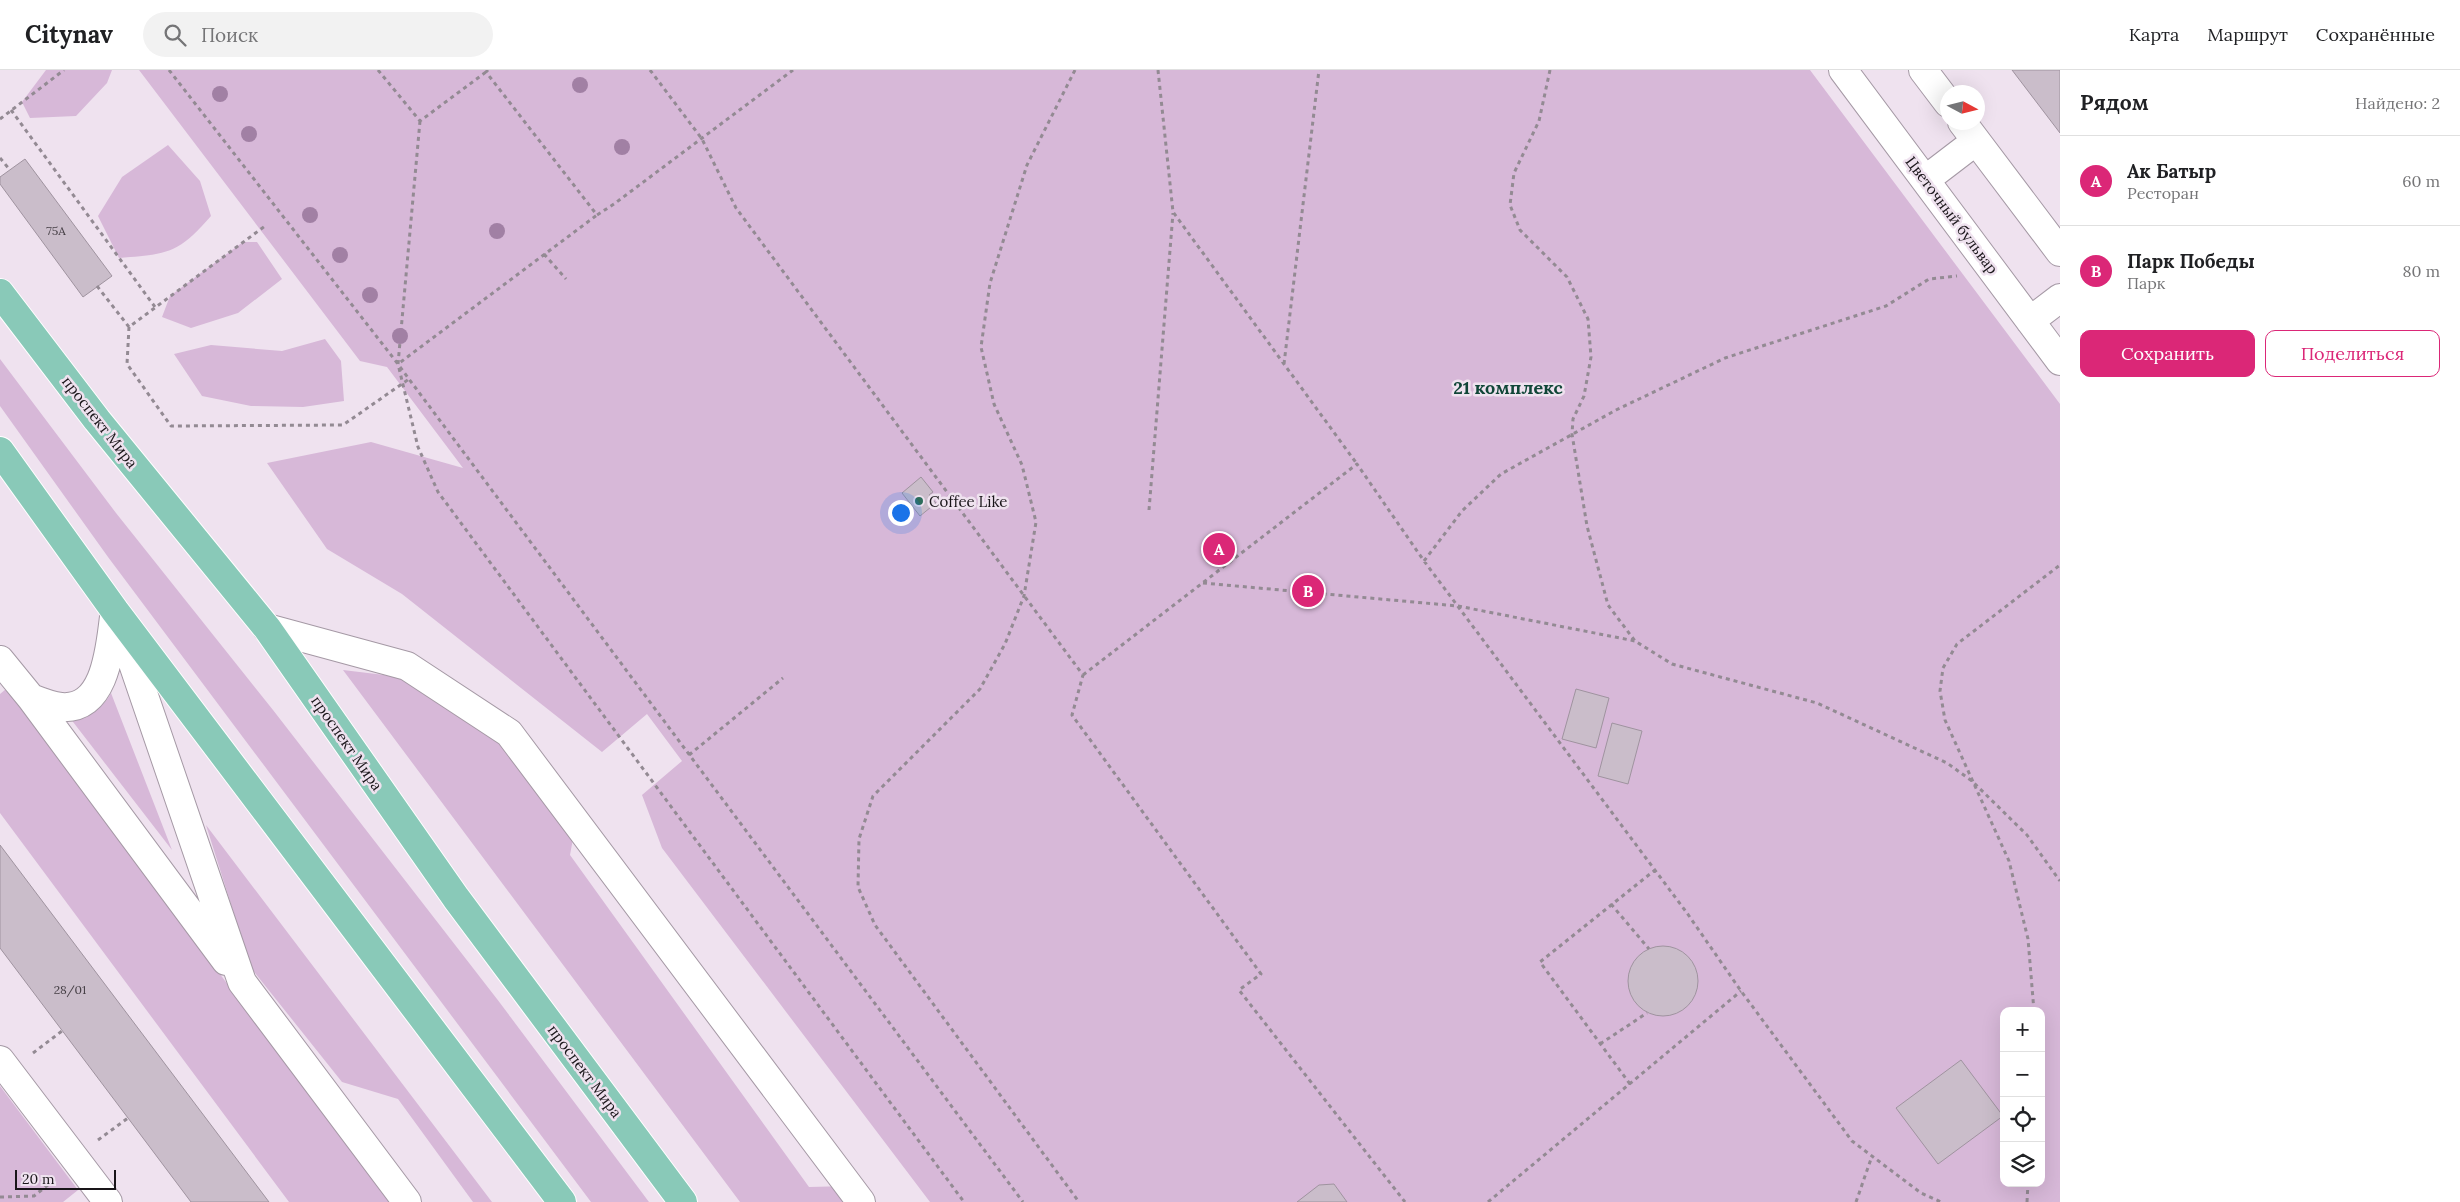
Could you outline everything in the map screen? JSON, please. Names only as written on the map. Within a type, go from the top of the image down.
[{"type":"main road","name":"проспект Мира","points":[[0,292],[97,420],[267,628],[456,898],[683,1202]]},
{"type":"main road","points":[[0,451],[114,611],[562,1202]]},
{"type":"street","name":"Цветочный бульвар","points":[[1843,70],[2060,361]]},
{"type":"street","points":[[1923,70],[1940,92]]},
{"type":"street","points":[[1925,180],[1969,132],[2060,252]]},
{"type":"street","points":[[2030,321],[2060,298]]},
{"type":"street","points":[[31,698],[62,707],[72,706],[91,695],[103,674],[108,656],[114,611]]},
{"type":"street","points":[[114,611],[242,982]]},
{"type":"street","points":[[267,628],[407,666],[509,733],[861,1202]]},
{"type":"street","points":[[0,660],[31,698],[407,1202]]},
{"type":"street","points":[[0,1060],[108,1202]]},
{"type":"path","points":[[0,119],[64,70]]},
{"type":"path","points":[[169,70],[398,364],[1023,1202]]},
{"type":"path","points":[[378,70],[420,121],[398,364],[418,447],[438,492],[964,1202]]},
{"type":"path","points":[[650,70],[702,139],[736,208],[1083,675]]},
{"type":"path","points":[[398,364],[792,70]]},
{"type":"path","points":[[1075,70],[1027,165],[990,283],[981,346],[994,404],[1022,465],[1036,522],[1024,596],[1005,644],[980,689],[873,796],[859,839],[858,887],[875,925],[1079,1202]]},
{"type":"path","points":[[1149,510],[1173,212],[1158,70]]},
{"type":"path","points":[[1284,364],[1320,70]]},
{"type":"path","points":[[1550,70],[1539,121],[1514,173],[1510,205],[1520,230],[1567,277],[1588,319],[1591,356],[1584,396],[1573,418],[1572,434],[1587,526],[1608,605],[1635,641]]},
{"type":"path","points":[[420,121],[487,71],[597,215]]},
{"type":"path","points":[[11,110],[155,307]]},
{"type":"path","points":[[0,158],[10,170]]},
{"type":"path","points":[[1173,212],[1357,464],[1424,561],[1655,870],[1740,991],[1852,1141],[1921,1193],[1941,1202]]},
{"type":"path","points":[[129,327],[265,226]]},
{"type":"path","points":[[544,254],[566,279]]},
{"type":"path","points":[[1424,561],[1462,511],[1501,474],[1616,410],[1725,358],[1886,306],[1929,279],[1995,273]]},
{"type":"path","points":[[97,286],[129,327],[127,364],[171,426],[344,425],[408,379]]},
{"type":"path","points":[[1357,464],[1083,675],[1072,715],[1261,974],[1239,990],[1405,1202]]},
{"type":"path","points":[[2034,1007],[2028,939],[2010,861],[1945,720],[1940,691],[1943,668],[1958,644],[2060,565]]},
{"type":"path","points":[[1202,583],[1458,606],[1635,641],[1672,664],[1817,703],[1947,763],[1972,781],[2027,835],[2060,881]]},
{"type":"path","points":[[690,755],[783,678]]},
{"type":"path","points":[[1630,1084],[1540,962],[1655,870]]},
{"type":"path","points":[[1611,904],[1649,949]]},
{"type":"path","points":[[1488,1202],[1740,991]]},
{"type":"path","points":[[1600,1044],[1647,1013]]},
{"type":"path","points":[[1856,1202],[1872,1156]]},
{"type":"path","points":[[0,1196],[34,1196],[78,1163]]},
{"type":"path","points":[[2027,1202],[2028,1187]]},
{"type":"shaded area","points":[[46,70],[112,70],[107,83],[76,116],[30,118],[22,102]]},
{"type":"shaded area","points":[[139,70],[1810,70],[2060,404],[2060,1202],[930,1202],[662,848],[642,795],[682,761],[647,714],[602,752],[402,594],[327,549],[267,463],[371,442],[463,468],[387,367],[360,361]]},
{"type":"shaded area","points":[[168,145],[200,181],[211,216],[190,238],[171,250],[149,255],[119,258],[98,216],[122,177]]},
{"type":"shaded area","points":[[243,242],[257,242],[282,279],[238,313],[191,328],[162,317],[170,296]]},
{"type":"shaded area","points":[[325,339],[341,361],[344,401],[303,407],[251,406],[202,396],[174,354],[211,345],[282,351]]},
{"type":"shaded area","points":[[0,359],[116,513],[273,710],[497,999],[649,1202],[591,1202],[108,557],[0,406]]},
{"type":"shaded area","points":[[343,670],[409,678],[509,733],[576,822],[570,855],[809,1187],[849,1186],[861,1202],[740,1202]]},
{"type":"shaded area","points":[[6,689],[391,1202],[289,1202],[0,813],[0,694]]},
{"type":"shaded area","points":[[111,693],[172,850],[70,718],[89,714],[99,708]]},
{"type":"shaded area","points":[[206,825],[492,1202],[473,1202],[398,1099],[342,1082],[251,968]]},
{"type":"shaded area","points":[[0,1086],[78,1190],[63,1202],[0,1202]]},
{"type":"building","points":[[2012,70],[2060,70],[2060,133]]},
{"type":"building","points":[[25,159],[112,276],[83,297],[0,184],[0,177]]},
{"type":"building","points":[[921,477],[933,492],[929,495],[936,503],[920,516],[902,493]]},
{"type":"building","points":[[1576,689],[1609,698],[1596,748],[1562,739]]},
{"type":"building","points":[[1612,723],[1642,731],[1628,784],[1598,776]]},
{"type":"building","points":[[0,845],[269,1202],[191,1202],[0,948]]},
{"type":"building","points":[[1663,946],[1676,949],[1688,956],[1695,968],[1698,981],[1695,994],[1688,1006],[1676,1013],[1663,1016],[1650,1013],[1638,1006],[1631,994],[1628,981],[1631,968],[1638,956],[1650,949]]},
{"type":"building","points":[[1961,1060],[2000,1112],[2000,1118],[1938,1164],[1896,1108]]},
{"type":"building","points":[[1334,1184],[1347,1202],[1297,1202],[1319,1185]]},
{"type":"place","name":"Coffee Like","points":[[919,501]]},
{"type":"place","name":"Ак Батыр","points":[[1219,549]]},
{"type":"place","name":"Парк Победы","points":[[1308,591]]},
{"type":"district","name":"21 комплекс","points":[[1508,387]]}]
